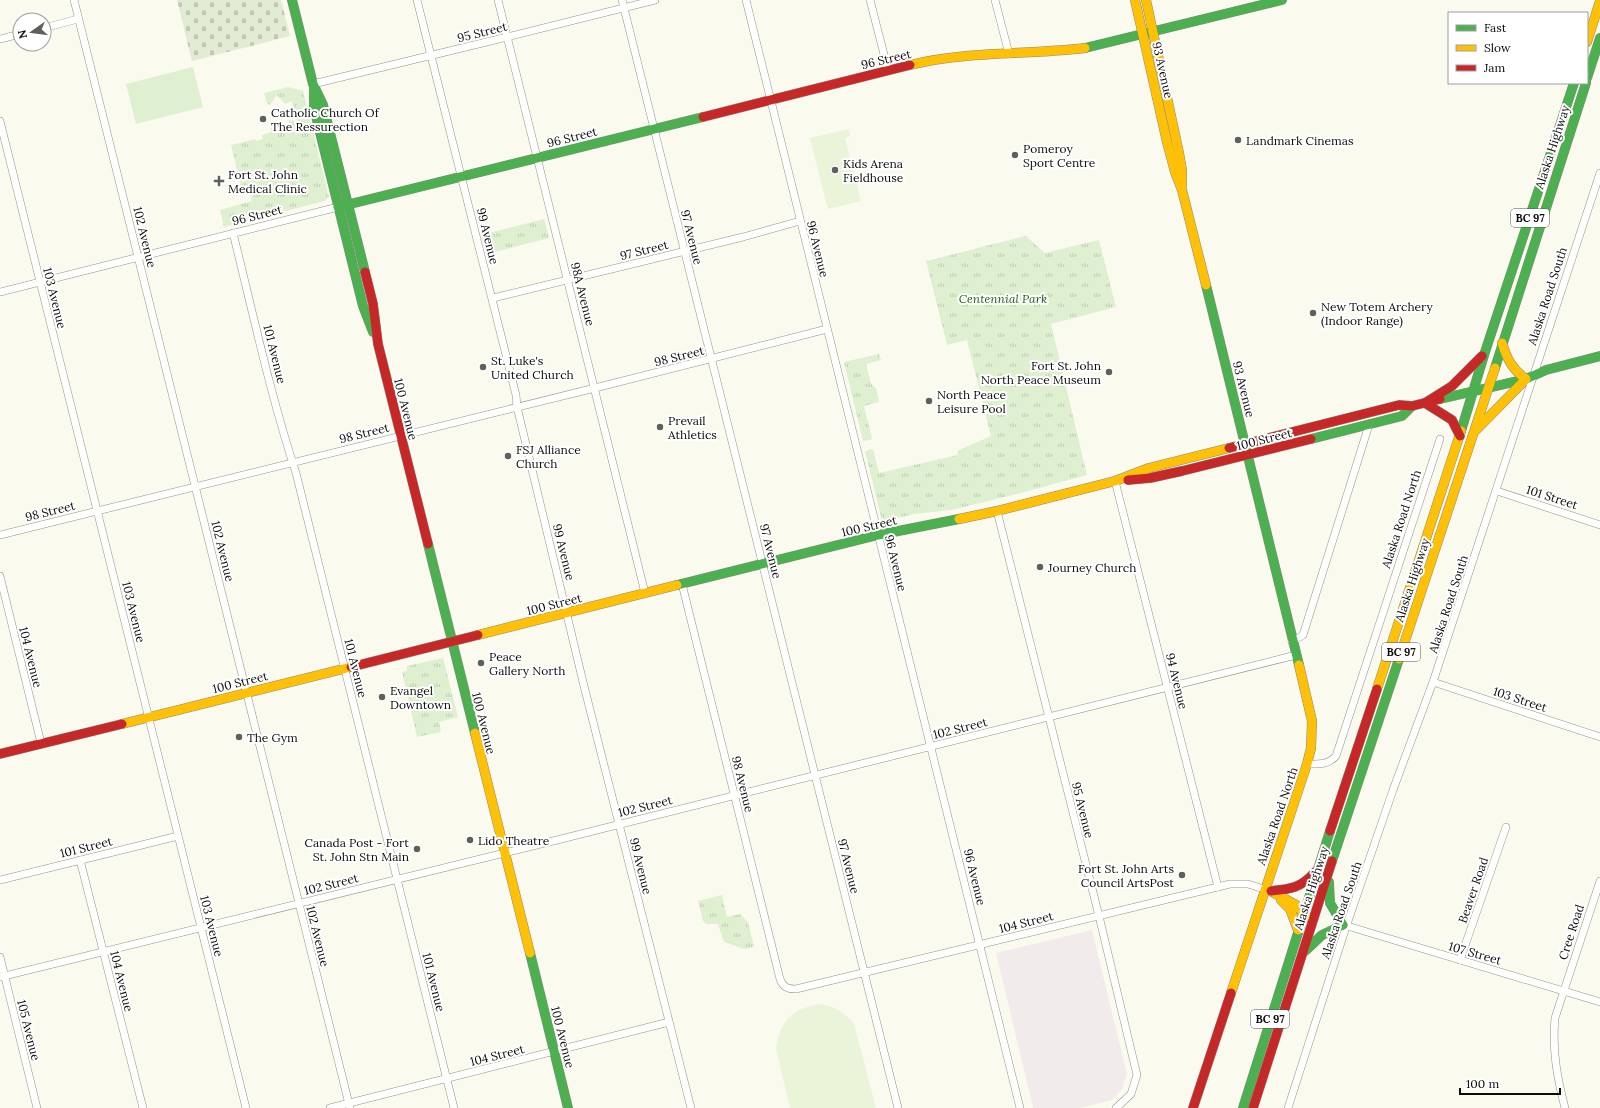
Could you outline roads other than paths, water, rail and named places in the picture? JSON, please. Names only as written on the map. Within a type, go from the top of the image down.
[{"type":"main road","name":"100 Avenue","points":[[292,0],[313,84],[325,112],[349,204],[373,304],[378,344],[568,1108]]},
{"type":"main road","name":"93 Avenue","points":[[1135,0],[1169,150],[1182,190],[1246,444],[1312,721],[1311,748],[1307,764]]},
{"type":"main road","name":"93 Avenue","points":[[1146,0],[1179,153],[1182,170],[1182,190]]},
{"type":"main road","name":"96 Street","points":[[338,207],[888,70],[946,58],[981,54],[1009,54],[1072,50],[1142,35],[1282,0]]},
{"type":"main road","points":[[1588,39],[1600,1]]},
{"type":"main road","points":[[1588,75],[1600,38]]},
{"type":"main road","name":"100 Avenue","points":[[313,84],[314,108],[338,207],[363,306],[378,344]]},
{"type":"main road","name":"Alaska Highway","points":[[1243,1108],[1318,867],[1460,436],[1472,392],[1574,84]]},
{"type":"main road","name":"Alaska Highway","points":[[1254,1108],[1318,904],[1488,389],[1586,84]]},
{"type":"main road","points":[[1473,433],[1529,378],[1514,372],[1508,363],[1502,343]]},
{"type":"main road","points":[[1460,436],[1452,420],[1425,403],[1452,386],[1485,352]]},
{"type":"main road","name":"100 Street","points":[[0,754],[878,535],[997,511],[1115,481],[1149,468],[1346,418],[1399,405],[1412,406],[1488,389],[1529,378],[1546,370],[1600,356]]},
{"type":"main road","name":"100 Street","points":[[1115,481],[1150,478],[1369,425],[1402,416],[1412,406]]},
{"type":"main road","points":[[1311,439],[1326,430],[1339,427],[1346,418]]},
{"type":"main road","name":"Alaska Road North","points":[[1193,1108],[1268,890],[1307,764]]},
{"type":"main road","points":[[1268,890],[1292,889],[1301,886],[1308,880],[1318,867]]},
{"type":"main road","points":[[1330,871],[1330,903],[1345,926]]},
{"type":"main road","points":[[1312,886],[1318,904],[1327,913],[1345,926]]},
{"type":"main road","points":[[1268,890],[1290,900],[1304,912],[1312,925]]},
{"type":"main road","points":[[1268,890],[1290,909],[1298,930]]},
{"type":"main road","points":[[1302,956],[1311,943],[1320,936],[1335,927],[1345,926]]},
{"type":"street","name":"102 Avenue","points":[[74,0],[349,1106]]},
{"type":"street","name":"99 Avenue","points":[[417,0],[493,298],[516,395],[517,407],[567,613],[690,1108]]},
{"type":"street","name":"98A Avenue","points":[[498,0],[646,593]]},
{"type":"street","name":"97 Avenue","points":[[622,0],[898,1108]]},
{"type":"street","name":"95 Street","points":[[313,84],[655,0]]},
{"type":"street","name":"96 Avenue","points":[[746,0],[1020,1108]]},
{"type":"street","points":[[870,0],[888,70]]},
{"type":"street","points":[[995,0],[1009,54]]},
{"type":"street","points":[[52,26],[78,19]]},
{"type":"street","points":[[0,38],[12,36]]},
{"type":"street","name":"103 Avenue","points":[[0,122],[246,1108]]},
{"type":"street","name":"Alaska Road South","points":[[1288,1108],[1345,926],[1433,682],[1497,491],[1529,378],[1600,173]]},
{"type":"street","name":"96 Street","points":[[0,292],[338,207]]},
{"type":"street","name":"97 Street","points":[[493,298],[800,221]]},
{"type":"street","name":"101 Avenue","points":[[233,233],[345,668],[454,1108]]},
{"type":"street","name":"98 Street","points":[[0,535],[827,330]]},
{"type":"street","points":[[1292,642],[1303,635],[1369,425]]},
{"type":"street","name":"Alaska Road North","points":[[1307,764],[1327,763],[1336,756],[1440,439]]},
{"type":"street","name":"94 Avenue","points":[[1115,481],[1218,887]]},
{"type":"street","name":"101 Street","points":[[1497,491],[1600,524]]},
{"type":"street","name":"95 Avenue","points":[[997,511],[1099,916],[1137,1075],[1131,1094],[1116,1108]]},
{"type":"street","name":"104 Avenue","points":[[0,576],[41,743]]},
{"type":"street","name":"98 Avenue","points":[[682,584],[780,979],[785,988]]},
{"type":"street","name":"102 Street","points":[[2,976],[734,796],[1296,655]]},
{"type":"street","name":"103 Street","points":[[1433,682],[1600,737]]},
{"type":"street","name":"Beaver Road","points":[[1460,960],[1506,827]]},
{"type":"street","name":"101 Street","points":[[0,880],[178,836]]},
{"type":"street","name":"104 Avenue","points":[[80,860],[143,1108]]},
{"type":"street","name":"Cree Road","points":[[1565,1108],[1557,1078],[1554,1037],[1555,1018],[1600,881]]},
{"type":"street","name":"104 Street","points":[[785,988],[796,989],[1218,887],[1240,883],[1268,890]]},
{"type":"street","name":"107 Street","points":[[1345,926],[1600,1002]]},
{"type":"street","name":"105 Avenue","points":[[0,957],[2,976],[37,1108]]},
{"type":"street","name":"104 Street","points":[[330,1108],[349,1106],[447,1079],[669,1022]]},
{"type":"place","name":"Catholic Church Of The Ressurection","points":[[263,119]]},
{"type":"place","name":"Landmark Cinemas","points":[[1238,140]]},
{"type":"place","name":"Pomeroy Sport Centre","points":[[1015,155]]},
{"type":"place","name":"Kids Arena Fieldhouse","points":[[835,170]]},
{"type":"place","name":"Fort St. John Medical Clinic","points":[[219,181]]},
{"type":"place","name":"New Totem Archery (Indoor Range)","points":[[1313,313]]},
{"type":"place","name":"St. Luke's United Church","points":[[483,367]]},
{"type":"place","name":"Fort St. John North Peace Museum","points":[[1109,372]]},
{"type":"place","name":"North Peace Leisure Pool","points":[[929,401]]},
{"type":"place","name":"Prevail Athletics","points":[[660,427]]},
{"type":"place","name":"FSJ Alliance Church","points":[[508,456]]},
{"type":"place","name":"Journey Church","points":[[1040,567]]},
{"type":"place","name":"Peace Gallery North","points":[[481,663]]},
{"type":"place","name":"Evangel Downtown","points":[[382,697]]},
{"type":"place","name":"The Gym","points":[[239,737]]},
{"type":"place","name":"Lido Theatre","points":[[470,840]]},
{"type":"place","name":"Canada Post - Fort St. John Stn Main","points":[[417,849]]},
{"type":"place","name":"Fort St. John Arts Council ArtsPost","points":[[1182,875]]},
{"type":"park label","name":"Centennial Park","points":[[1003,298]]}]
